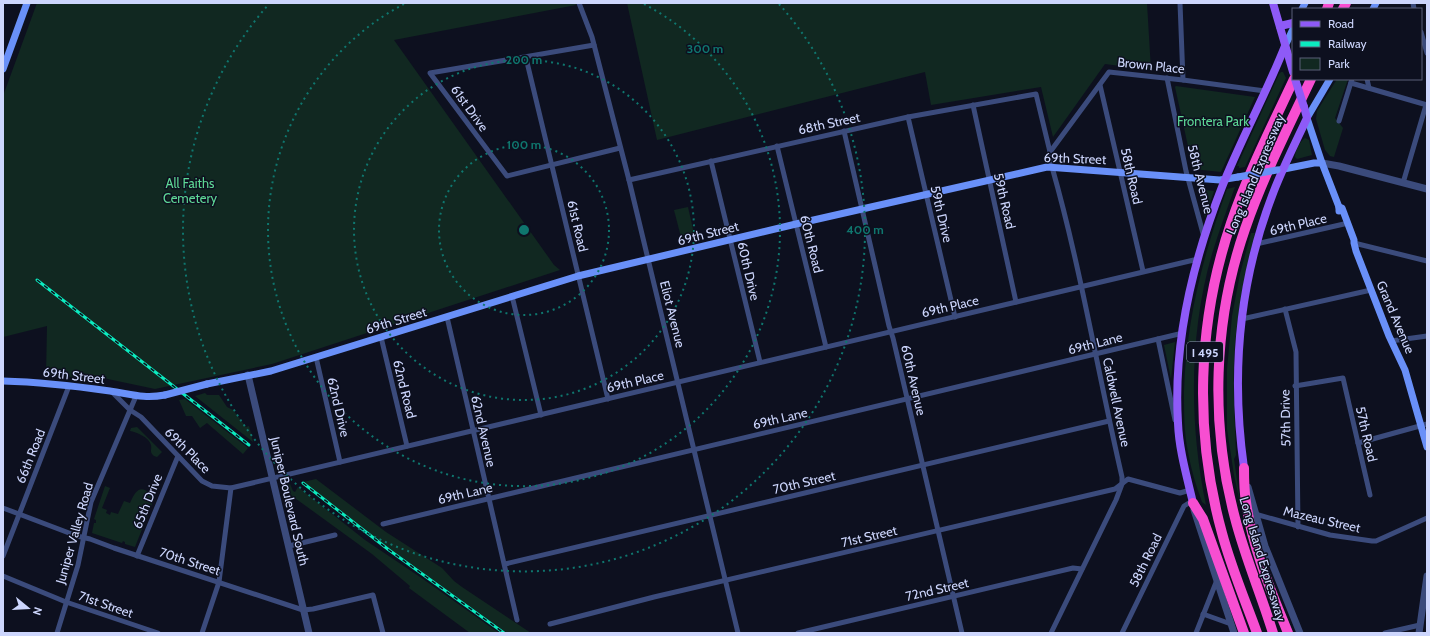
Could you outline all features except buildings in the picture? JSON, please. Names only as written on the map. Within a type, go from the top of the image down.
[{"type":"highway","name":"Long Island Expressway","points":[[1257,633],[1228,553],[1211,485],[1204,430],[1203,388],[1205,347],[1216,278],[1231,223],[1245,186],[1295,80]]},
{"type":"highway","name":"Long Island Expressway","points":[[1273,633],[1236,524],[1224,470],[1219,415],[1220,352],[1229,291],[1244,230],[1267,174],[1311,80]]},
{"type":"highway","points":[[1244,468],[1246,501],[1256,544],[1288,633]]},
{"type":"highway","points":[[1193,502],[1203,519],[1244,633]]},
{"type":"highway","points":[[1264,605],[1279,633]]},
{"type":"main road","points":[[3,69],[27,3]]},
{"type":"main road","points":[[1274,3],[1292,69]]},
{"type":"main road","points":[[1280,26],[1292,23]]},
{"type":"main road","points":[[1193,502],[1179,438],[1177,395],[1183,333],[1189,295],[1204,238],[1225,180],[1292,31]]},
{"type":"main road","name":"Grand Avenue","points":[[1295,80],[1322,163],[1351,242],[1354,243]]},
{"type":"main road","points":[[1244,468],[1239,429],[1238,363],[1248,278],[1256,244],[1280,169],[1329,80]]},
{"type":"main road","name":"69th Street","points":[[3,381],[69,386],[112,391],[136,396],[154,397],[165,395],[207,384],[271,371],[578,276],[796,224],[1047,167],[1225,180],[1314,163],[1322,163]]},
{"type":"main road","name":"Grand Avenue","points":[[1339,207],[1342,208],[1371,290],[1391,341],[1405,370],[1424,425],[1427,447]]},
{"type":"street","name":"Eliot Avenue","points":[[579,3],[594,45],[629,180],[738,633]]},
{"type":"street","points":[[1180,3],[1183,80]]},
{"type":"street","points":[[1422,36],[1427,53]]},
{"type":"street","points":[[526,58],[594,45]]},
{"type":"street","name":"61st Drive","points":[[526,58],[430,73],[506,176],[552,165]]},
{"type":"street","name":"61st Road","points":[[526,58],[608,399]]},
{"type":"street","name":"Brown Place","points":[[1050,152],[1109,72],[1265,90]]},
{"type":"street","name":"58th Avenue","points":[[1167,78],[1188,178],[1204,238]]},
{"type":"street","points":[[1367,80],[1369,88]]},
{"type":"street","points":[[1339,121],[1351,81],[1426,105],[1403,183]]},
{"type":"street","name":"58th Road","points":[[1100,85],[1143,271]]},
{"type":"street","name":"Caldwell Avenue","points":[[1036,94],[1081,286],[1122,477],[1122,484],[1116,500],[1051,633]]},
{"type":"street","name":"68th Street","points":[[629,180],[908,117],[1036,94]]},
{"type":"street","name":"59th Road","points":[[972,105],[1016,302]]},
{"type":"street","name":"59th Drive","points":[[908,117],[955,317]]},
{"type":"street","name":"60th Avenue","points":[[844,131],[962,633]]},
{"type":"street","name":"60th Road","points":[[777,146],[826,347]]},
{"type":"street","points":[[552,165],[620,148]]},
{"type":"street","name":"60th Drive","points":[[710,161],[760,362]]},
{"type":"street","name":"69th Street","points":[[1322,163],[1427,189]]},
{"type":"street","name":"69th Place","points":[[1256,244],[1344,224]]},
{"type":"street","points":[[1354,243],[1427,262]]},
{"type":"street","name":"69th Place","points":[[112,391],[130,410],[141,417],[202,481],[212,486],[232,488],[1198,259]]},
{"type":"street","points":[[1242,319],[1371,290]]},
{"type":"street","points":[[512,296],[541,415]]},
{"type":"street","name":"57th Drive","points":[[1285,309],[1296,352],[1295,386],[1298,526]]},
{"type":"street","name":"62nd Avenue","points":[[447,317],[517,620]]},
{"type":"street","name":"69th Lane","points":[[383,524],[1183,333]]},
{"type":"street","points":[[1391,341],[1427,336]]},
{"type":"street","name":"62nd Road","points":[[381,337],[407,446]]},
{"type":"street","points":[[1158,339],[1179,438]]},
{"type":"street","name":"62nd Drive","points":[[316,357],[340,462]]},
{"type":"street","name":"Juniper Boulevard South","points":[[248,375],[309,633]]},
{"type":"street","name":"57th Road","points":[[1295,386],[1343,378],[1370,495]]},
{"type":"street","name":"66th Road","points":[[3,556],[69,386]]},
{"type":"street","name":"Juniper Valley Road","points":[[57,633],[78,565],[91,502],[136,396]]},
{"type":"street","name":"70th Street","points":[[504,564],[1109,421]]},
{"type":"street","points":[[1358,443],[1424,425]]},
{"type":"street","name":"65th Drive","points":[[137,556],[178,456]]},
{"type":"street","points":[[1244,468],[1255,514],[1272,566],[1300,633]]},
{"type":"street","name":"71st Street","points":[[550,624],[641,600],[1115,489],[1128,480],[1180,493],[1190,490]]},
{"type":"street","points":[[202,633],[218,582],[232,488]]},
{"type":"street","points":[[1193,502],[1234,633]]},
{"type":"street","name":"58th Road","points":[[1122,633],[1184,506],[1193,502]]},
{"type":"street","name":"70th Street","points":[[3,508],[84,538],[303,610],[373,595],[382,633]]},
{"type":"street","name":"Mazeau Street","points":[[1255,514],[1330,535],[1374,541],[1427,518]]},
{"type":"street","points":[[289,546],[335,535]]},
{"type":"street","name":"72nd Street","points":[[798,633],[1072,568],[1082,569]]},
{"type":"street","name":"71st Street","points":[[3,576],[66,602],[158,633]]},
{"type":"street","points":[[1419,633],[1427,576]]},
{"type":"street","points":[[1196,633],[1217,580]]},
{"type":"street","points":[[1203,614],[1232,624]]},
{"type":"street","points":[[1384,633],[1420,624]]},
{"type":"green space","name":"All Faiths Cemetery","points":[[37,3],[575,3],[576,5],[394,40],[554,265],[560,270],[272,364],[155,389],[103,378],[46,376],[47,326],[3,337],[3,96]]},
{"type":"green space","points":[[627,3],[1147,3],[1151,70],[1105,64],[1053,137],[1041,87],[931,105],[925,72],[657,140]]},
{"type":"green space","points":[[1281,72],[1283,72],[1286,78],[1245,167],[1239,168],[1239,166],[1237,166]]},
{"type":"green space","points":[[1336,80],[1348,80],[1335,118],[1343,128],[1334,157],[1330,156],[1325,150],[1316,119],[1317,111]]},
{"type":"green space","name":"Frontera Park","points":[[1176,86],[1255,97],[1221,172],[1193,169]]},
{"type":"green space","points":[[1305,138],[1309,140],[1312,155],[1297,159],[1295,155],[1297,149],[1301,141]]},
{"type":"green space","points":[[1235,187],[1212,254],[1204,284],[1196,347],[1194,411],[1200,474],[1206,505],[1202,502],[1198,490],[1187,444],[1184,407],[1185,365],[1192,314],[1210,239],[1227,189]]},
{"type":"green space","points":[[1198,189],[1214,191],[1205,218]]},
{"type":"green space","points":[[688,207],[695,238],[682,241],[674,210]]},
{"type":"green space","points":[[1251,233],[1255,233],[1240,303],[1234,359],[1236,455],[1234,459],[1241,508],[1227,429],[1227,369],[1232,316],[1240,274]]},
{"type":"green space","points":[[1175,342],[1171,379],[1164,345]]},
{"type":"green space","points":[[205,393],[207,395],[219,395],[227,407],[233,410],[246,427],[249,426],[253,442],[195,396]]},
{"type":"green space","points":[[185,399],[248,448],[243,454],[207,423],[200,428],[192,416],[186,416],[179,400]]},
{"type":"green space","points":[[137,427],[162,452],[157,457],[152,453],[150,442],[145,437],[130,431],[131,428]]},
{"type":"green space","points":[[316,479],[386,532],[442,568],[462,587],[531,633],[507,633],[375,538],[303,482]]},
{"type":"green space","points":[[290,484],[293,491],[295,492],[298,487],[365,540],[499,633],[470,633],[409,588],[410,586],[372,554],[288,493],[284,493],[283,488]]},
{"type":"green space","points":[[105,486],[110,488],[102,508],[107,510],[106,513],[110,515],[111,512],[118,514],[124,501],[130,503],[136,492],[141,489],[152,495],[153,493],[156,494],[135,547],[125,544],[123,541],[122,543],[92,533],[94,523],[96,523],[96,520],[94,519]]},
{"type":"railway","points":[[37,280],[249,445]]},
{"type":"railway","points":[[303,483],[389,550],[504,633]]}]
